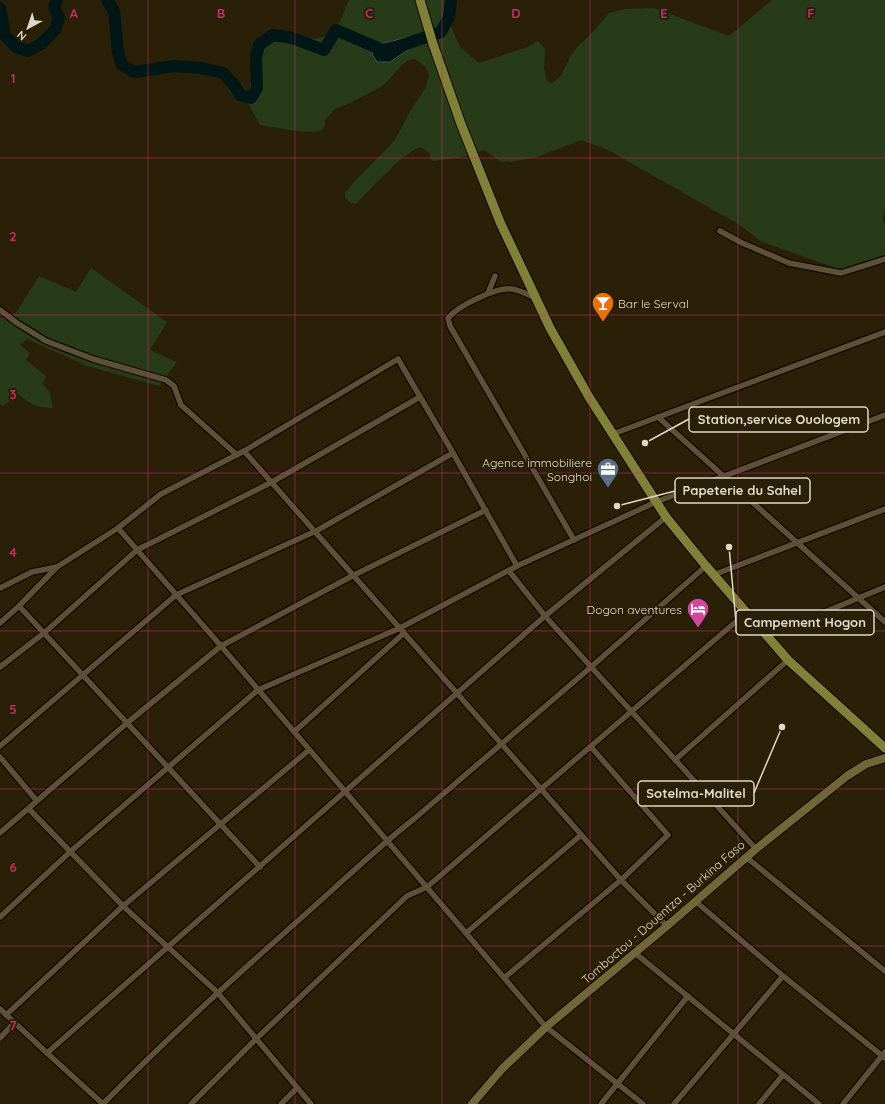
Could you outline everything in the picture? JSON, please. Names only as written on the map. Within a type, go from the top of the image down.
[{"type":"main road","points":[[420,0],[433,44],[461,124],[497,216],[550,328],[589,397],[666,517],[713,575],[788,660],[885,748]]},
{"type":"main road","name":"Tomboctou - Douentza - Burkina Faso","points":[[472,1104],[502,1069],[546,1027],[667,926],[746,857],[847,776],[866,764],[885,758]]},
{"type":"street","points":[[720,231],[742,243],[789,263],[841,274],[885,260]]},
{"type":"street","points":[[488,293],[495,276]]},
{"type":"street","points":[[536,298],[514,289],[504,288],[488,293],[453,312],[448,318],[450,326],[574,540]]},
{"type":"street","points":[[0,310],[17,323],[46,341],[93,359],[166,380],[174,386],[181,405],[237,454]]},
{"type":"street","points":[[613,434],[885,332]]},
{"type":"street","points":[[0,623],[57,567],[118,528],[161,494],[244,451],[398,359],[518,566]]},
{"type":"street","points":[[0,667],[44,633],[137,550],[272,482],[420,397]]},
{"type":"street","points":[[0,917],[71,851],[258,690],[400,628],[518,566],[656,502],[885,415]]},
{"type":"street","points":[[658,417],[885,622]]},
{"type":"street","points":[[244,451],[316,531],[621,880],[667,926]]},
{"type":"street","points":[[0,746],[176,595],[316,531],[453,453]]},
{"type":"street","points":[[713,575],[885,509]]},
{"type":"street","points":[[0,833],[127,723],[221,646],[354,575],[486,510]]},
{"type":"street","points":[[46,1053],[545,616],[666,517]]},
{"type":"street","points":[[118,528],[221,646],[546,1027],[643,1104]]},
{"type":"street","points":[[0,1009],[103,1104],[138,1068],[218,992],[349,876],[386,840],[414,819],[706,566]]},
{"type":"street","points":[[0,588],[32,572],[57,567]]},
{"type":"street","points":[[509,571],[545,616],[756,849]]},
{"type":"street","points":[[767,636],[885,587]]},
{"type":"street","points":[[19,606],[260,866]]},
{"type":"street","points":[[191,1104],[257,1038],[407,896],[427,887],[542,790],[746,613]]},
{"type":"street","points":[[294,732],[404,633]]},
{"type":"street","points":[[675,760],[788,660]]},
{"type":"street","points":[[504,978],[621,880],[668,835],[591,746]]},
{"type":"street","points":[[6,1015],[124,906],[309,750]]},
{"type":"street","points":[[0,757],[37,802]]},
{"type":"street","points":[[29,809],[124,906],[218,992],[257,1038],[296,1088],[311,1104]]},
{"type":"street","points":[[466,933],[582,835]]},
{"type":"street","points":[[746,857],[885,971]]},
{"type":"street","points":[[695,901],[783,976],[884,1055],[842,1104]]},
{"type":"street","points":[[635,953],[819,1104]]},
{"type":"street","points":[[674,1104],[783,976]]},
{"type":"street","points":[[602,1104],[688,996]]},
{"type":"street","points":[[0,1038],[14,1023]]},
{"type":"street","points":[[759,1104],[783,1075]]},
{"type":"street","points":[[281,1104],[296,1088]]},
{"type":"green space","points":[[349,0],[451,0],[449,22],[460,47],[479,63],[528,47],[538,41],[545,49],[544,69],[547,81],[552,83],[561,76],[570,57],[578,46],[591,34],[609,13],[625,9],[654,8],[729,36],[772,0],[885,0],[885,208],[883,219],[885,224],[885,256],[839,269],[762,242],[738,224],[608,150],[581,140],[534,158],[511,162],[502,162],[484,150],[464,157],[433,161],[430,158],[430,154],[420,147],[412,151],[397,163],[356,204],[351,203],[345,197],[345,193],[395,140],[409,113],[426,87],[429,74],[425,66],[414,59],[409,60],[402,65],[384,85],[335,109],[325,120],[324,128],[318,131],[311,132],[260,125],[248,103],[256,42],[274,39],[307,39],[324,37],[336,28]]},
{"type":"green space","points":[[91,268],[167,322],[150,350],[177,362],[159,386],[87,366],[27,339],[20,345],[30,353],[26,360],[46,376],[43,384],[50,393],[53,408],[34,405],[19,394],[3,406],[0,404],[0,318],[16,313],[39,276],[76,292]]},
{"type":"shaded area","points":[[409,37],[412,47],[390,62],[377,62],[372,54],[380,44]]},
{"type":"waterway","points":[[0,8],[5,35],[16,47],[28,51],[41,44],[55,30],[59,18],[54,7],[57,0]]},
{"type":"waterway","points":[[107,0],[114,11],[118,52],[122,65],[135,72],[174,66],[201,68],[223,73],[235,86],[240,95],[251,98],[257,88],[256,57],[259,45],[273,35],[292,38],[324,50],[336,30],[385,51],[441,32],[449,17],[451,0]]},
{"type":"place","name":"Bar le Serval","points":[[603,322]]},
{"type":"place","name":"Station,service Ouologem","points":[[645,443]]},
{"type":"place","name":"Agence immobiliere Songhoi","points":[[608,488]]},
{"type":"place","name":"Papeterie du Sahel","points":[[617,506]]},
{"type":"place","name":"Campement Hogon","points":[[729,547]]},
{"type":"place","name":"Dogon aventures","points":[[698,628]]},
{"type":"place","name":"Sotelma-Malitel","points":[[782,727]]}]
